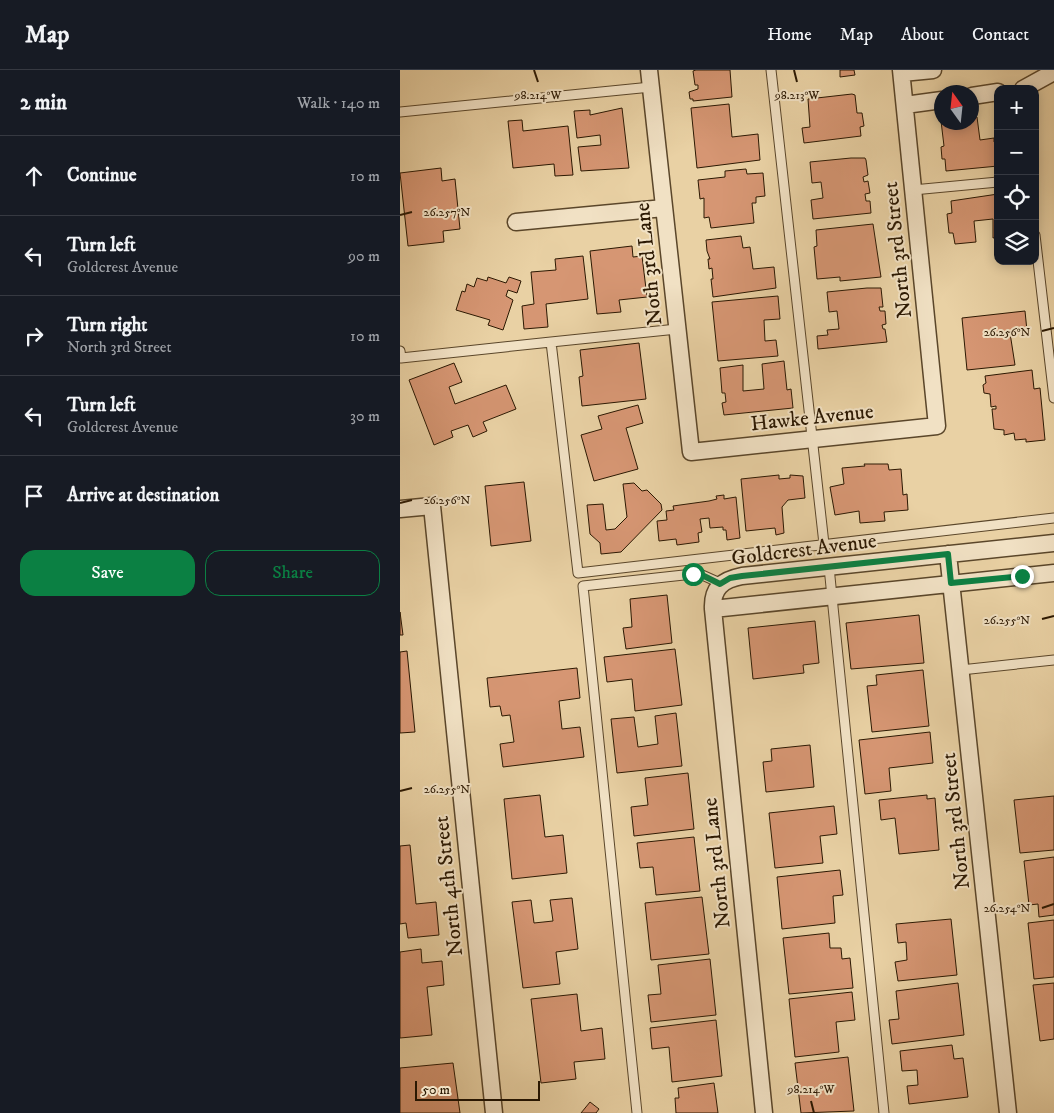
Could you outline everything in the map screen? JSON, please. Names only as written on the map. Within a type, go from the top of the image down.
[{"type":"street","name":"Noth 3rd Lane","points":[[649,70],[691,452]]},
{"type":"street","points":[[902,72],[933,70]]},
{"type":"street","name":"North 3rd Street","points":[[902,72],[912,190],[937,426]]},
{"type":"street","points":[[1030,85],[1054,72]]},
{"type":"street","points":[[979,95],[994,93]]},
{"type":"street","points":[[905,105],[934,101]]},
{"type":"street","points":[[516,222],[664,208]]},
{"type":"street","name":"Hawke Avenue","points":[[691,452],[937,426]]},
{"type":"street","name":"North 4th Street","points":[[400,509],[432,506],[494,1113]]},
{"type":"street","name":"Goldcrest Avenue","points":[[713,609],[714,592],[720,584],[730,578],[1054,543]]},
{"type":"street","name":"North 3rd Street","points":[[948,554],[1008,1113]]},
{"type":"street","points":[[713,609],[1054,573]]},
{"type":"street","name":"North 3rd Lane","points":[[713,609],[764,1113]]},
{"type":"lane","points":[[771,70],[824,544]]},
{"type":"lane","points":[[400,112],[651,87]]},
{"type":"lane","points":[[912,190],[994,182]]},
{"type":"lane","points":[[1038,265],[1054,398]]},
{"type":"lane","points":[[400,351],[401,358],[677,329]]},
{"type":"lane","points":[[551,342],[578,573],[1054,518]]},
{"type":"lane","points":[[829,567],[884,1113]]},
{"type":"lane","points":[[637,1113],[583,586],[693,574],[700,574],[720,584]]},
{"type":"lane","points":[[961,670],[1054,660]]},
{"type":"building","points":[[730,70],[732,97],[693,101],[693,99],[690,99],[689,92],[698,89],[698,85],[695,85],[693,71]]},
{"type":"building","points":[[840,70],[854,70],[855,75],[840,77]]},
{"type":"building","points":[[855,95],[857,113],[862,113],[864,126],[860,127],[861,136],[804,143],[802,128],[810,127],[808,99]]},
{"type":"building","points":[[729,104],[732,137],[758,134],[760,160],[697,168],[691,108]]},
{"type":"building","points":[[622,108],[629,168],[581,171],[578,147],[601,145],[600,135],[577,138],[574,111],[590,110],[590,115]]},
{"type":"building","points":[[522,120],[523,131],[568,126],[573,175],[555,176],[554,164],[513,168],[508,121]]},
{"type":"building","points":[[942,130],[979,130],[980,140],[994,138],[994,166],[946,171],[941,147],[944,146]]},
{"type":"building","points":[[865,158],[866,160],[868,175],[863,177],[864,182],[868,181],[870,193],[865,194],[866,201],[870,201],[871,213],[813,219],[811,200],[823,198],[821,182],[812,183],[810,162]]},
{"type":"building","points":[[441,168],[442,181],[455,179],[460,229],[443,231],[444,242],[408,246],[400,173]]},
{"type":"building","points":[[746,169],[747,174],[763,173],[765,196],[756,197],[756,203],[752,203],[754,223],[711,228],[709,217],[704,218],[704,198],[700,199],[698,180],[725,177],[725,171]]},
{"type":"building","points":[[994,195],[994,238],[993,219],[974,221],[976,242],[955,244],[953,233],[949,233],[947,214],[952,213],[951,201]]},
{"type":"building","points":[[873,224],[881,277],[840,281],[840,277],[817,279],[814,247],[817,246],[816,230]]},
{"type":"building","points":[[741,236],[743,248],[750,247],[753,269],[774,267],[776,288],[713,297],[712,268],[709,269],[708,259],[710,259],[706,240]]},
{"type":"building","points":[[632,246],[633,257],[642,256],[647,297],[619,300],[621,312],[597,314],[590,251]]},
{"type":"building","points":[[583,256],[588,299],[546,304],[548,327],[524,329],[522,306],[534,304],[531,272],[556,270],[555,259]]},
{"type":"building","points":[[488,277],[506,283],[509,277],[521,281],[517,293],[508,290],[506,296],[513,300],[503,330],[488,325],[490,320],[456,310],[462,291],[465,292],[467,284],[474,287],[477,278],[487,281]]},
{"type":"building","points":[[881,288],[883,307],[879,307],[880,311],[885,311],[886,324],[882,325],[883,329],[885,329],[887,342],[818,349],[817,336],[828,335],[827,330],[839,329],[837,311],[829,312],[827,292]]},
{"type":"building","points":[[778,296],[780,319],[764,320],[765,341],[776,340],[778,356],[718,361],[712,302]]},
{"type":"building","points":[[1025,311],[1027,331],[1010,333],[1015,365],[967,370],[962,318]]},
{"type":"building","points":[[639,343],[646,399],[582,406],[579,377],[583,376],[580,350]]},
{"type":"building","points":[[784,361],[787,390],[791,389],[793,408],[724,415],[722,403],[726,402],[725,393],[722,393],[720,368],[743,365],[743,391],[764,389],[762,364]]},
{"type":"building","points":[[454,363],[462,382],[449,387],[455,404],[506,385],[516,409],[483,422],[487,431],[473,437],[468,425],[451,431],[453,437],[434,445],[409,380]]},
{"type":"building","points":[[1032,370],[1034,389],[1040,388],[1045,440],[1026,442],[1026,439],[1015,440],[1014,433],[1004,435],[1004,430],[994,429],[992,409],[996,409],[996,406],[991,407],[990,394],[984,393],[983,385],[986,383],[985,376]]},
{"type":"building","points":[[638,405],[643,423],[626,428],[638,469],[594,481],[581,435],[602,429],[598,416]]},
{"type":"building","points":[[864,464],[888,464],[889,470],[901,469],[903,495],[907,494],[908,510],[884,512],[885,521],[860,523],[859,511],[835,515],[830,487],[844,484],[842,468],[865,466]]},
{"type":"building","points":[[779,475],[779,479],[790,478],[790,475],[803,476],[805,498],[788,500],[782,507],[784,533],[776,535],[775,528],[746,531],[741,479]]},
{"type":"building","points":[[524,482],[531,541],[491,546],[485,486]]},
{"type":"building","points":[[634,483],[642,491],[647,490],[661,504],[662,510],[621,552],[601,554],[600,543],[590,534],[587,505],[603,504],[606,530],[615,529],[627,517],[623,484]]},
{"type":"building","points":[[724,495],[724,499],[736,497],[740,538],[727,540],[726,530],[723,530],[723,527],[710,528],[709,518],[700,519],[702,532],[698,533],[699,542],[677,545],[676,539],[659,541],[657,521],[667,520],[666,511],[674,510],[673,506],[709,501],[717,499],[716,496]]},
{"type":"building","points":[[667,595],[672,643],[626,649],[623,628],[632,627],[630,599]]},
{"type":"building","points":[[400,612],[403,635],[400,635]]},
{"type":"building","points":[[919,615],[924,663],[851,669],[846,623]]},
{"type":"building","points":[[815,621],[819,663],[803,665],[804,673],[753,679],[748,628]]},
{"type":"building","points":[[675,649],[682,705],[635,711],[632,679],[607,682],[604,657]]},
{"type":"building","points":[[407,651],[415,732],[400,733],[400,652]]},
{"type":"building","points":[[577,668],[580,698],[559,701],[562,729],[580,727],[584,757],[503,767],[500,744],[514,742],[510,715],[502,716],[500,706],[490,707],[487,678]]},
{"type":"building","points":[[923,670],[929,726],[872,732],[867,686],[877,685],[876,675]]},
{"type":"building","points":[[676,713],[682,766],[617,773],[611,719],[634,717],[638,747],[658,744],[655,716]]},
{"type":"building","points":[[930,732],[933,763],[889,768],[891,791],[865,794],[859,740]]},
{"type":"building","points":[[810,745],[814,787],[766,792],[763,762],[772,761],[771,749]]},
{"type":"building","points":[[688,773],[694,829],[634,836],[631,807],[648,805],[645,778]]},
{"type":"building","points":[[540,795],[545,837],[563,835],[567,873],[512,879],[504,799]]},
{"type":"building","points":[[927,795],[927,799],[935,798],[939,850],[899,854],[895,818],[881,820],[879,800]]},
{"type":"building","points":[[1054,796],[1054,850],[1020,853],[1014,800]]},
{"type":"building","points":[[834,806],[837,834],[820,836],[823,863],[775,868],[769,813]]},
{"type":"building","points":[[694,837],[700,891],[656,895],[653,867],[640,868],[637,843]]},
{"type":"building","points":[[410,845],[416,904],[436,902],[439,935],[408,938],[406,923],[400,924],[400,846]]},
{"type":"building","points":[[1054,857],[1054,915],[1039,917],[1038,904],[1029,905],[1024,861]]},
{"type":"building","points":[[840,870],[843,895],[833,896],[835,923],[782,929],[777,877]]},
{"type":"building","points":[[702,897],[709,954],[651,960],[645,903]]},
{"type":"building","points":[[572,898],[578,949],[556,952],[560,984],[523,988],[512,902],[531,900],[534,923],[553,921],[550,900]]},
{"type":"building","points":[[951,919],[957,975],[898,981],[895,962],[907,960],[906,942],[898,943],[896,924]]},
{"type":"building","points":[[1054,920],[1054,977],[1034,979],[1028,923]]},
{"type":"building","points":[[829,933],[830,948],[841,948],[842,959],[850,958],[853,988],[789,994],[783,938]]},
{"type":"building","points":[[421,949],[422,963],[442,961],[444,985],[427,987],[432,1035],[400,1038],[400,952]]},
{"type":"building","points":[[710,959],[716,1015],[651,1022],[648,995],[661,994],[658,965]]},
{"type":"building","points":[[958,983],[964,1035],[892,1044],[889,1020],[899,1019],[896,991]]},
{"type":"building","points":[[1054,983],[1054,1039],[1040,1041],[1033,985]]},
{"type":"building","points":[[852,992],[855,1020],[836,1022],[839,1052],[795,1057],[789,999]]},
{"type":"building","points":[[577,994],[581,1031],[602,1028],[605,1059],[574,1062],[576,1079],[541,1083],[531,999]]},
{"type":"building","points":[[716,1020],[722,1076],[672,1082],[669,1047],[652,1049],[650,1028]]},
{"type":"building","points":[[952,1045],[954,1059],[963,1058],[968,1097],[909,1104],[907,1086],[918,1085],[917,1070],[902,1071],[900,1051]]},
{"type":"building","points":[[848,1057],[854,1111],[801,1113],[795,1063]]},
{"type":"building","points":[[453,1063],[460,1113],[400,1113],[400,1068]]},
{"type":"building","points":[[714,1083],[718,1113],[676,1113],[675,1098],[679,1098],[678,1088]]},
{"type":"building","points":[[590,1102],[599,1109],[596,1113],[581,1113]]},
{"type":"route","points":[[693,574],[700,574],[720,584],[730,578],[742,576],[948,554],[951,583],[1022,576]]}]
